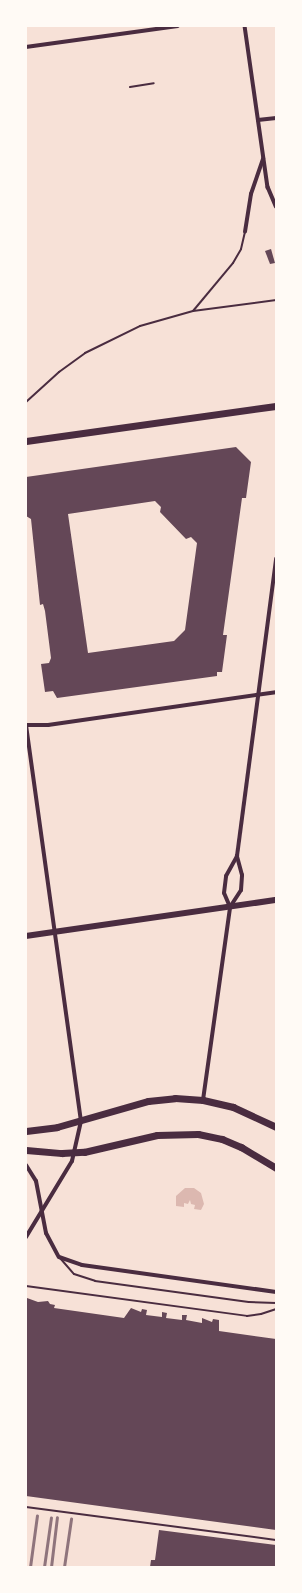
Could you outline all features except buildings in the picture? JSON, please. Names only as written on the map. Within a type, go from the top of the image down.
[{"type":"main road","points":[[26,441],[276,406]]},
{"type":"main road","points":[[26,1131],[81,1121],[148,1101],[175,1098],[203,1100],[242,1110],[276,1127]]},
{"type":"main road","points":[[26,1150],[76,1153],[107,1149],[157,1135],[198,1134],[222,1139],[241,1147],[276,1168]]},
{"type":"street","points":[[26,47],[178,26]]},
{"type":"street","points":[[245,26],[268,187],[276,206]]},
{"type":"street","points":[[258,120],[276,118]]},
{"type":"street","points":[[245,232],[251,194],[264,157]]},
{"type":"street","points":[[230,907],[224,893],[226,876],[237,856],[276,559]]},
{"type":"street","points":[[26,1237],[42,1214],[76,1153],[81,1121],[26,725],[48,725],[276,692]]},
{"type":"street","points":[[203,1100],[230,907],[241,890],[242,875],[237,856]]},
{"type":"street","points":[[26,936],[276,900]]},
{"type":"street","points":[[26,1166],[36,1182],[46,1233],[60,1257],[82,1265],[276,1292]]},
{"type":"lane","points":[[193,311],[233,263],[241,249],[245,232]]},
{"type":"lane","points":[[26,402],[59,372],[98,346],[140,326],[193,311],[276,300]]},
{"type":"lane","points":[[60,1257],[68,1270],[88,1280],[249,1302],[276,1303]]},
{"type":"lane","points":[[26,1286],[247,1316],[261,1314],[276,1309]]},
{"type":"lane","points":[[26,1507],[276,1540]]},
{"type":"path","points":[[130,87],[154,83]]},
{"type":"shaded area","points":[[185,1188],[194,1188],[201,1193],[204,1204],[201,1210],[194,1209],[195,1205],[191,1204],[190,1200],[188,1204],[184,1203],[184,1207],[176,1206],[176,1196]]},
{"type":"railway","points":[[30,1567],[37,1515]]},
{"type":"railway","points":[[44,1567],[51,1517]]},
{"type":"railway","points":[[51,1567],[57,1517]]},
{"type":"railway","points":[[64,1567],[71,1519]]}]
